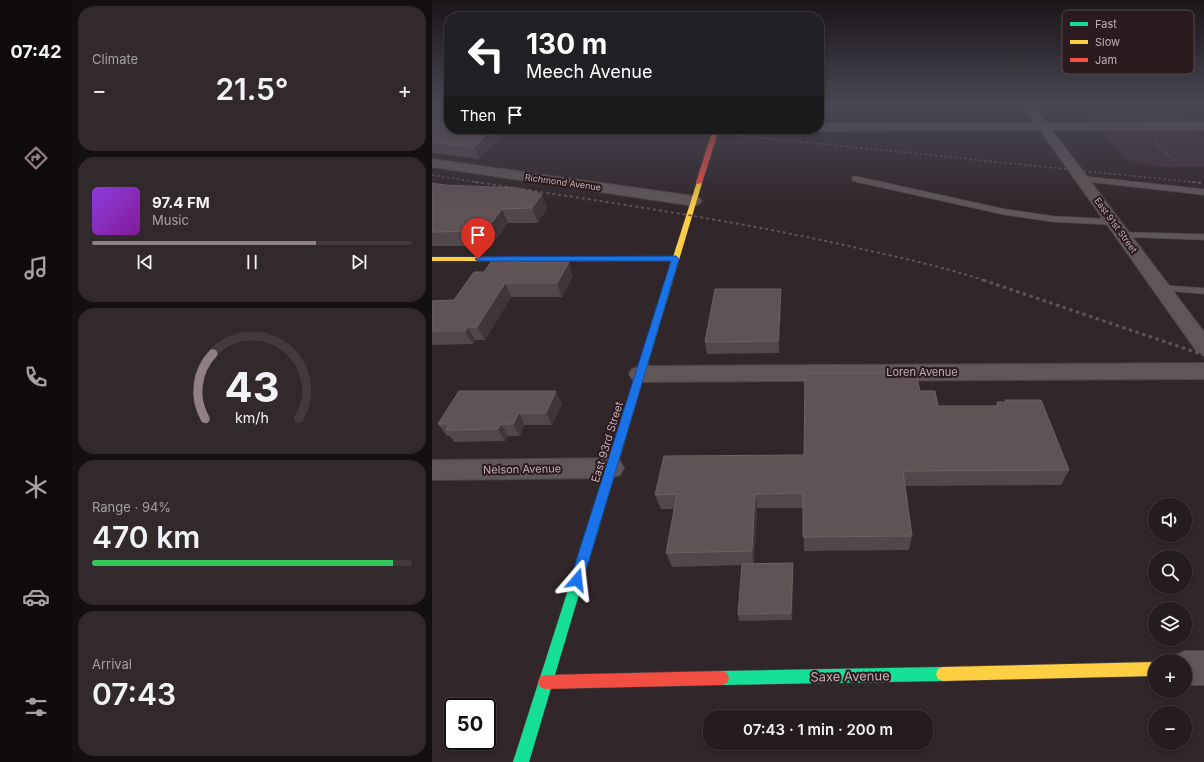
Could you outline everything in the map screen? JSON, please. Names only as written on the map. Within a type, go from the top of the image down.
[{"type":"main road","name":"East 93rd Street","points":[[520,762],[713,140]]},
{"type":"main road","points":[[432,259],[676,259]]},
{"type":"main road","name":"Saxe Avenue","points":[[545,682],[1148,669]]},
{"type":"street","name":"East 91st Street","points":[[1053,140],[1204,347]]},
{"type":"street","name":"Richmond Avenue","points":[[432,163],[694,201]]},
{"type":"street","name":"Loren Avenue","points":[[640,374],[1204,371]]},
{"type":"street","name":"Nelson Avenue","points":[[432,470],[611,468]]},
{"type":"street","points":[[1192,668],[1204,668]]},
{"type":"lane","points":[[855,179],[1005,212],[1118,229],[1204,237]]},
{"type":"lane","points":[[1082,179],[1204,192]]},
{"type":"lane","points":[[1161,288],[1204,291]]},
{"type":"shaded area","points":[[1109,140],[1204,140],[1204,167],[1160,167],[1126,160]]},
{"type":"building","points":[[432,140],[481,140],[474,147],[432,142]]},
{"type":"building","points":[[432,183],[445,185],[517,188],[542,194],[532,208],[502,209],[485,231],[432,232]]},
{"type":"building","points":[[521,257],[518,262],[569,262],[557,283],[505,283],[477,327],[468,327],[465,331],[432,331],[432,301],[454,300],[474,272],[484,272],[494,258]]},
{"type":"building","points":[[715,289],[781,289],[778,341],[705,342]]},
{"type":"building","points":[[805,373],[916,374],[920,391],[935,391],[938,406],[998,406],[997,402],[1006,402],[1005,400],[1041,400],[1069,470],[903,471],[912,536],[803,537],[803,493],[755,494],[752,551],[666,553],[677,494],[655,495],[664,456],[804,455]]},
{"type":"building","points":[[459,391],[556,391],[546,413],[519,413],[513,424],[501,424],[498,429],[446,430],[449,424],[438,424]]},
{"type":"building","points":[[793,563],[791,613],[738,614],[742,564]]},
{"type":"railway","points":[[779,140],[1193,182]]},
{"type":"railway","points":[[1155,142],[1176,162]]},
{"type":"railway","points":[[432,175],[482,183]]},
{"type":"railway","points":[[475,182],[671,212],[818,239],[912,260],[985,281]]},
{"type":"railway","points":[[1193,182],[1204,183]]},
{"type":"railway","points":[[1193,182],[1202,183]]},
{"type":"railway","points":[[985,281],[1204,355]]},
{"type":"traffic: fast","points":[[521,762],[605,490]]},
{"type":"traffic: fast","points":[[722,678],[943,674]]},
{"type":"traffic: slow","points":[[605,490],[699,183]]},
{"type":"traffic: slow","points":[[432,259],[676,259]]},
{"type":"traffic: slow","points":[[943,674],[1148,669]]},
{"type":"traffic: jam","points":[[699,183],[713,140]]},
{"type":"traffic: jam","points":[[545,682],[722,678]]},
{"type":"route","points":[[478,259],[676,259],[577,580]]}]
